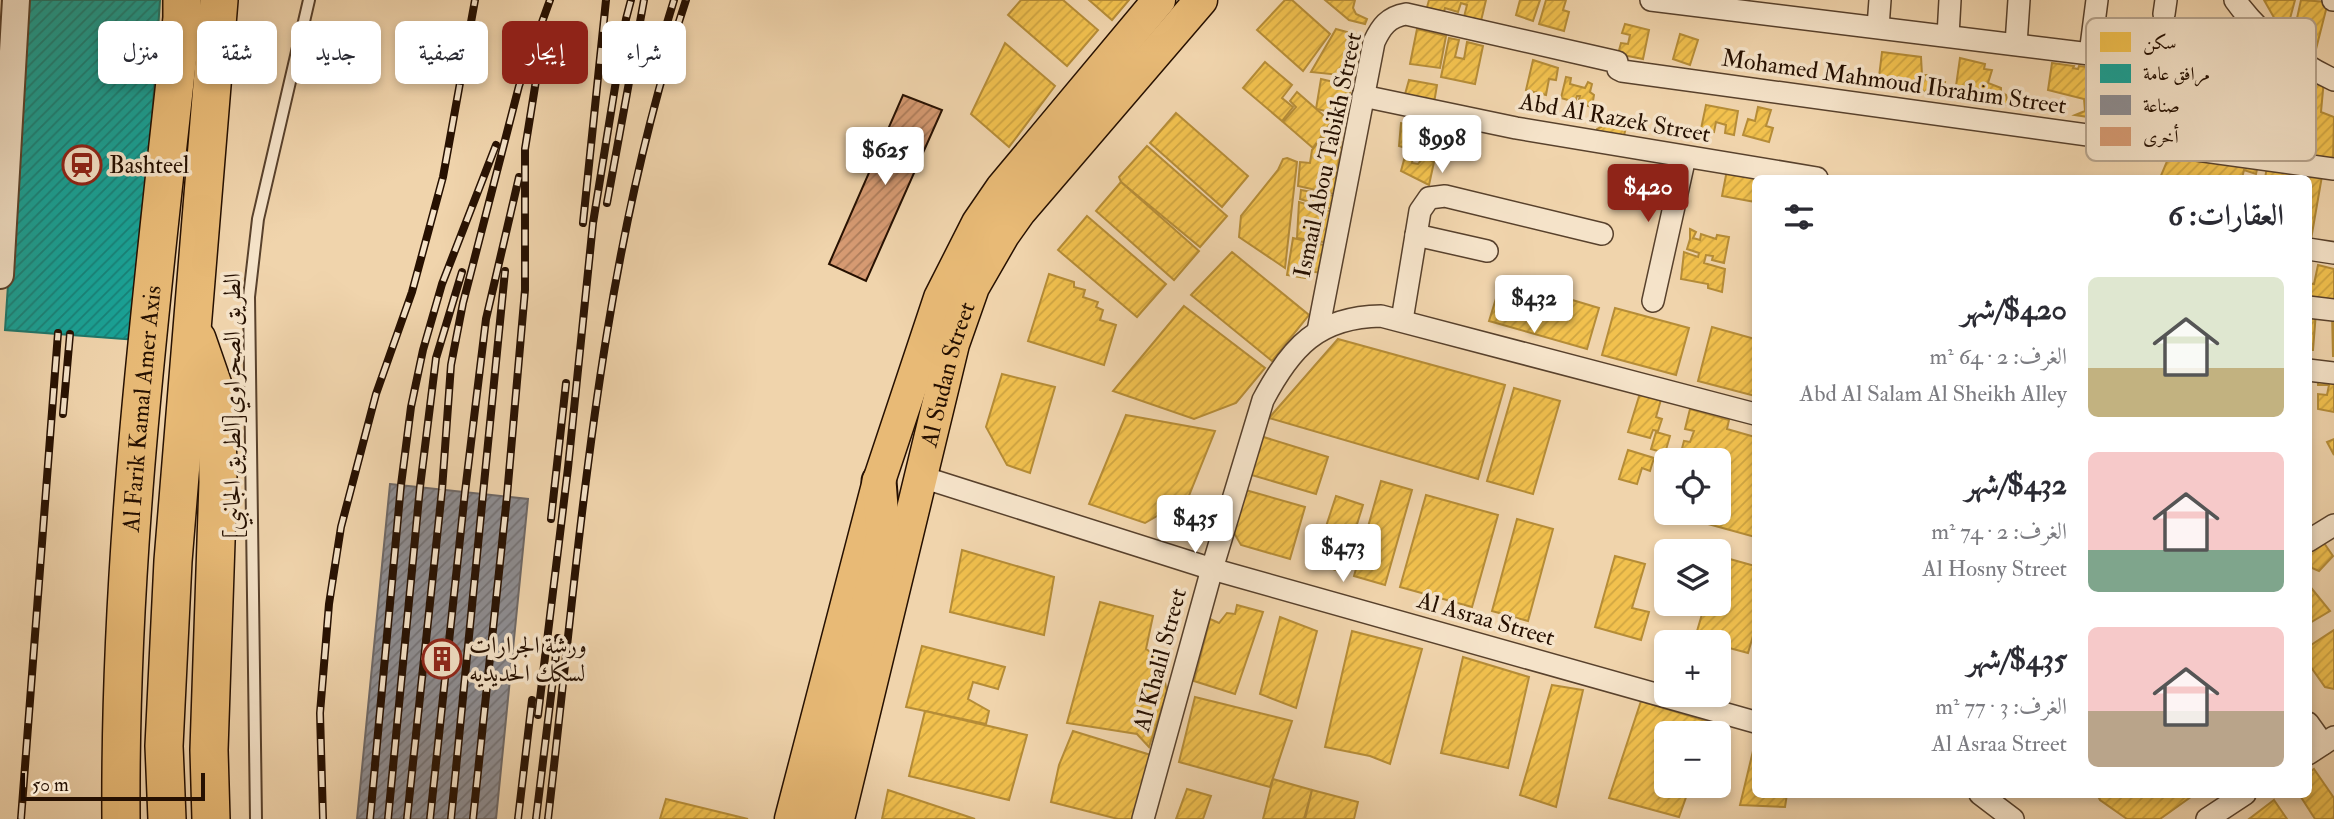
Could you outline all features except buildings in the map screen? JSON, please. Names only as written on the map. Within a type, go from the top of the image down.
[{"type":"highway","name":"Al Farik Kamal Amer Axis","points":[[121,819],[122,664],[128,558],[149,319],[182,0]]},
{"type":"highway","name":"Al Farik Kamal Amer Axis","points":[[167,819],[164,746],[173,561],[219,0]]},
{"type":"highway","points":[[192,325],[214,388],[217,414],[218,482],[209,750],[211,819]]},
{"type":"highway","points":[[810,819],[878,567],[883,524],[879,481]]},
{"type":"main road","name":"Al Sudan Street","points":[[791,819],[879,481],[940,298],[978,223],[1002,188],[1159,0]]},
{"type":"main road","name":"Al Sudan Street","points":[[838,819],[953,344],[973,287],[987,260],[1020,211],[1201,0]]},
{"type":"street","points":[[0,275],[16,0]]},
{"type":"street","points":[[1651,0],[1803,9],[1878,27],[2086,53]]},
{"type":"street","points":[[1878,27],[1880,0]]},
{"type":"street","points":[[1948,36],[1950,0]]},
{"type":"street","points":[[2016,44],[2019,0]]},
{"type":"street","points":[[2095,18],[2097,0]]},
{"type":"street","points":[[2235,0],[2249,18]]},
{"type":"street","name":"Ismail Abou Tabikh Street","points":[[1318,331],[1374,42],[1379,30],[1388,20],[1406,14],[1618,64]]},
{"type":"street","name":"Mohamed Mahmoud Ibrahim Street","points":[[1618,64],[1622,71],[2086,135]]},
{"type":"street","points":[[2316,71],[2334,80]]},
{"type":"street","name":"Abd Al Razek Street","points":[[1363,96],[1516,128],[1779,175]]},
{"type":"street","points":[[1653,301],[1685,157]]},
{"type":"street","name":"Mohamed Mahmoud Ibrahim Street","points":[[2276,161],[2334,169]]},
{"type":"street","points":[[1402,320],[1423,204],[1437,196],[1602,234]]},
{"type":"street","points":[[1416,235],[1487,251]]},
{"type":"street","points":[[2312,250],[2334,253]]},
{"type":"street","points":[[2312,307],[2334,310]]},
{"type":"street","name":"Al Khalil Street","points":[[1143,819],[1212,569],[1263,400],[1291,355],[1318,331],[1338,321],[1359,316],[1381,316],[1752,413]]},
{"type":"street","points":[[2312,370],[2334,373]]},
{"type":"street","name":"Al Asraa Street","points":[[922,477],[1212,569],[1752,721]]},
{"type":"street","points":[[2312,539],[2334,525]]},
{"type":"street","points":[[2312,729],[2322,745]]},
{"type":"street","points":[[1985,798],[2013,819]]},
{"type":"street","points":[[2207,819],[2239,798]]},
{"type":"lane","name":"الطريق الصحراوي[الطريق الجانبي]","points":[[256,819],[249,297],[257,219],[309,0]]},
{"type":"railway","points":[[323,819],[320,713],[329,604],[341,527],[376,394],[412,292],[443,177],[475,0]]},
{"type":"railway","points":[[407,819],[442,490],[451,365],[463,303],[519,86],[550,0]]},
{"type":"railway","points":[[583,223],[606,0]]},
{"type":"railway","points":[[538,715],[568,468],[593,223],[631,0]]},
{"type":"railway","points":[[607,203],[644,0]]},
{"type":"railway","points":[[668,21],[674,0]]},
{"type":"railway","points":[[548,819],[583,509],[612,303],[656,100],[686,0]]},
{"type":"railway","points":[[473,819],[507,496],[525,290],[525,149],[535,84]]},
{"type":"railway","points":[[370,819],[401,485],[411,407],[423,350],[442,284],[496,145]]},
{"type":"railway","points":[[430,819],[486,319],[519,177]]},
{"type":"railway","points":[[451,819],[505,271]]},
{"type":"railway","points":[[388,819],[420,487],[436,358],[462,272]]},
{"type":"railway","points":[[21,819],[58,333]]},
{"type":"railway","points":[[63,414],[70,334]]},
{"type":"railway","points":[[551,519],[566,383]]},
{"type":"railway","points":[[536,819],[558,638]]},
{"type":"railway","points":[[518,819],[532,700]]},
{"type":"place","name":"Bashteel","points":[[82,165]]},
{"type":"place","name":"ورشة الجرارات لسكك الحديديه","points":[[442,659]]}]
